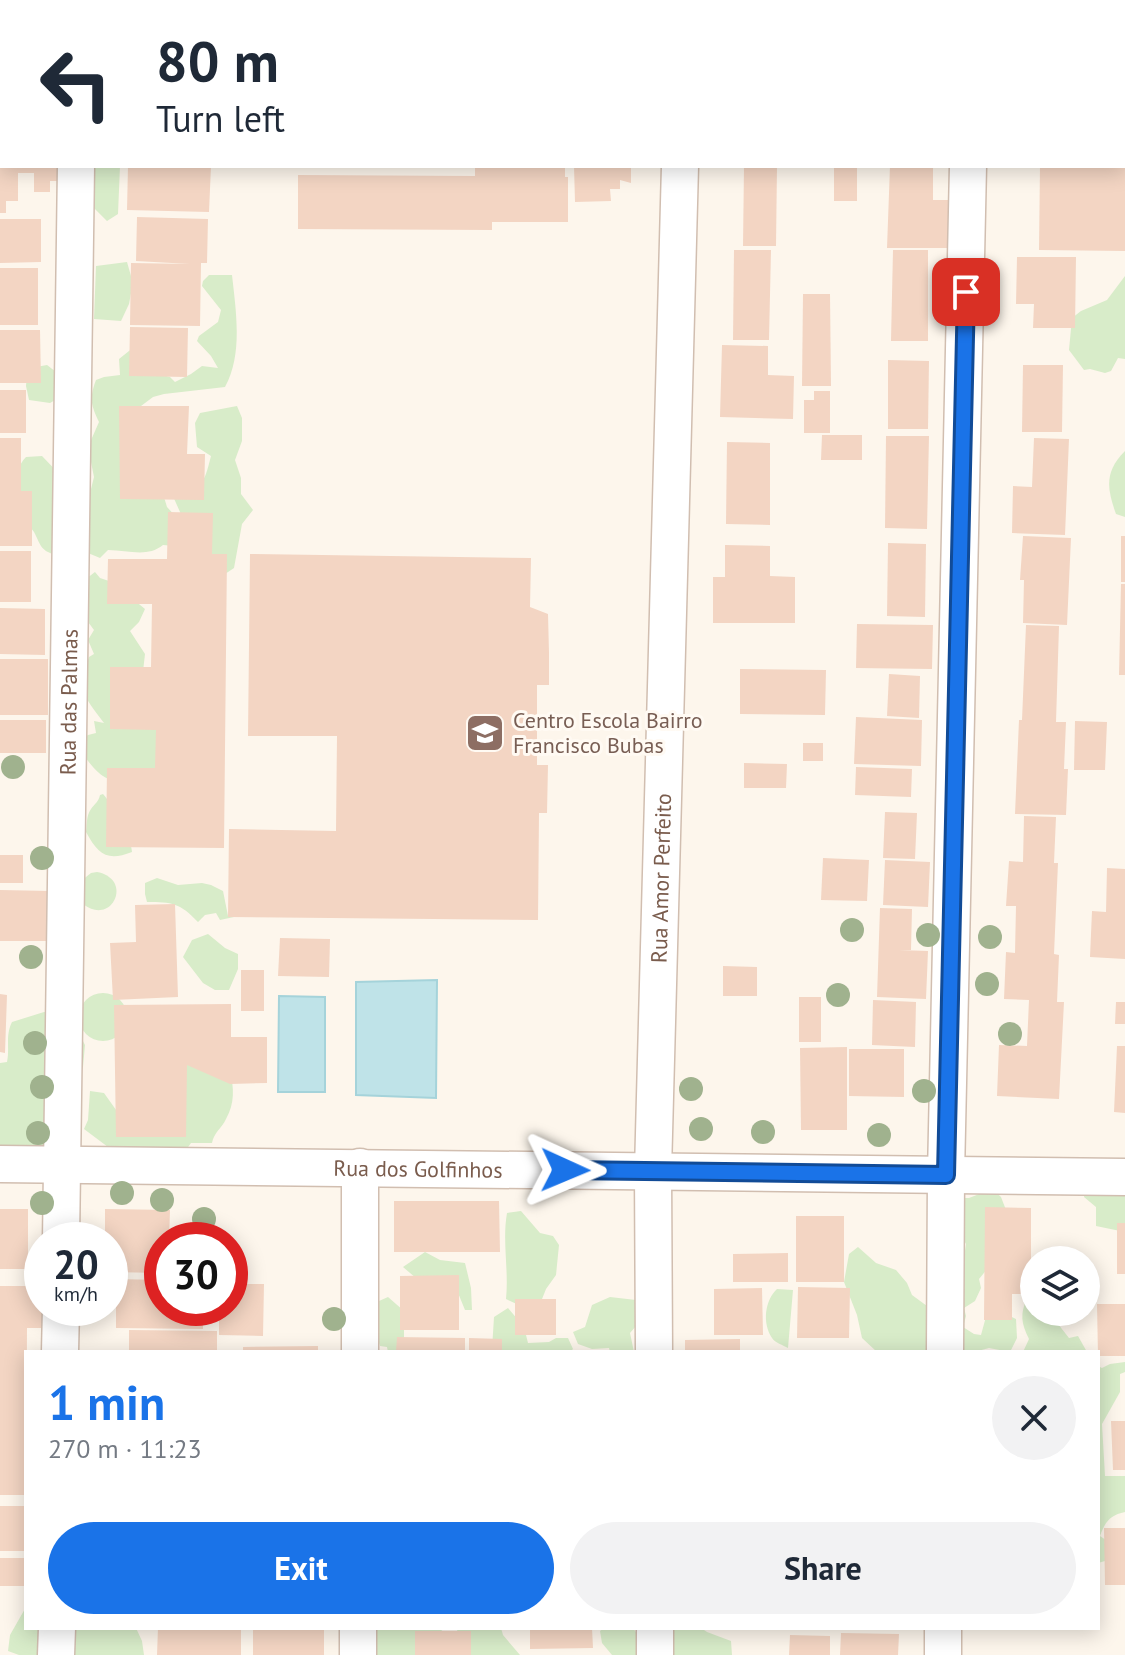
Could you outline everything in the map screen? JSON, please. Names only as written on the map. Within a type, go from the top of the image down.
[{"type":"street","name":"Rua das Palmas","points":[[61,1222],[76,168]]},
{"type":"street","name":"Rua Amor Perfeito","points":[[654,1350],[653,1171],[680,168]]},
{"type":"street","points":[[945,1350],[946,1175],[968,168]]},
{"type":"street","name":"Rua dos Golfinhos","points":[[0,1164],[1125,1177]]},
{"type":"street","points":[[360,1167],[360,1350]]},
{"type":"street","points":[[60,1350],[61,1326]]},
{"type":"street","points":[[56,1655],[57,1630]]},
{"type":"street","points":[[358,1630],[358,1655]]},
{"type":"street","points":[[655,1630],[655,1655]]},
{"type":"street","points":[[943,1630],[943,1655]]},
{"type":"green space","points":[[95,168],[120,168],[118,214],[107,221],[93,207],[95,193],[85,190],[88,173]]},
{"type":"green space","points":[[127,262],[133,283],[129,304],[121,321],[94,319],[96,266]]},
{"type":"green space","points":[[209,275],[232,275],[236,347],[225,387],[164,394],[153,397],[137,409],[167,507],[178,519],[175,546],[163,545],[144,552],[108,550],[100,558],[88,553],[89,497],[94,477],[88,447],[99,422],[92,402],[96,380],[120,375],[119,359],[134,347],[156,373],[175,382],[202,366],[218,368],[197,341],[218,322],[221,310],[202,286]]},
{"type":"green space","points":[[1125,276],[1125,359],[1118,358],[1111,371],[1105,373],[1084,370],[1069,350],[1072,318],[1107,300]]},
{"type":"green space","points":[[47,365],[60,375],[57,399],[50,403],[29,400],[27,373]]},
{"type":"green space","points":[[237,406],[242,418],[242,441],[235,460],[241,478],[241,494],[253,510],[242,524],[234,568],[219,578],[184,521],[172,494],[196,486],[206,474],[211,456],[197,447],[195,423],[200,413]]},
{"type":"green space","points":[[1125,451],[1125,517],[1116,514],[1109,481],[1113,466]]},
{"type":"green space","points":[[42,456],[64,479],[53,554],[43,548],[22,517],[15,494],[21,463],[26,457]]},
{"type":"green space","points":[[95,572],[145,609],[130,631],[145,654],[141,689],[157,723],[161,775],[114,781],[97,771],[79,748],[80,741],[96,733],[94,721],[104,723],[87,699],[83,686],[89,657],[94,654],[88,640],[94,630],[80,611],[82,582]]},
{"type":"green space","points":[[103,794],[129,838],[132,852],[116,856],[104,854],[86,832],[89,812]]},
{"type":"green space","points":[[97,872],[108,876],[116,891],[115,899],[103,910],[93,910],[83,904],[81,881]]},
{"type":"green space","points":[[157,878],[178,885],[202,883],[223,891],[228,916],[234,917],[220,920],[216,913],[205,915],[198,922],[175,905],[147,902],[145,883]]},
{"type":"green space","points":[[208,934],[238,954],[238,969],[229,990],[215,990],[203,983],[183,957],[192,940]]},
{"type":"green space","points":[[103,993],[120,1000],[127,1017],[120,1034],[103,1041],[86,1034],[79,1017],[86,1000]]},
{"type":"green space","points":[[51,1012],[78,1031],[85,1045],[83,1067],[49,1141],[37,1151],[0,1147],[0,1063],[7,1062],[10,1027],[12,1022]]},
{"type":"green space","points":[[175,1045],[230,1071],[233,1089],[231,1107],[212,1143],[191,1143],[186,1150],[116,1153],[84,1129],[88,1120],[90,1091],[104,1093],[131,1131]]},
{"type":"green space","points":[[1125,1181],[1125,1232],[1096,1226],[1096,1207],[1084,1197],[1086,1183]]},
{"type":"green space","points":[[992,1189],[1001,1197],[1006,1210],[988,1268],[979,1279],[981,1288],[975,1301],[964,1308],[966,1316],[963,1327],[966,1244],[954,1222],[961,1198]]},
{"type":"green space","points":[[521,1211],[540,1233],[553,1236],[559,1245],[556,1275],[542,1299],[523,1307],[506,1299],[507,1213]]},
{"type":"green space","points":[[858,1247],[876,1263],[896,1270],[912,1295],[927,1306],[932,1323],[928,1350],[875,1350],[862,1338],[844,1282],[849,1254]]},
{"type":"green space","points":[[425,1252],[440,1260],[465,1263],[472,1310],[465,1310],[456,1288],[423,1284],[403,1267]]},
{"type":"green space","points":[[777,1289],[793,1290],[788,1348],[773,1340],[767,1326],[768,1305]]},
{"type":"green space","points":[[388,1297],[404,1311],[404,1350],[388,1350],[380,1346],[373,1323],[379,1301]]},
{"type":"green space","points":[[610,1297],[636,1300],[648,1312],[630,1333],[634,1350],[592,1349],[578,1344],[573,1332],[585,1327],[592,1305]]},
{"type":"green space","points":[[508,1308],[524,1327],[528,1343],[568,1338],[573,1349],[494,1350],[494,1317]]},
{"type":"green space","points":[[997,1310],[1016,1319],[1017,1338],[1011,1350],[963,1350],[963,1327],[981,1335],[987,1313]]},
{"type":"green space","points":[[1060,1326],[1069,1338],[1078,1336],[1086,1350],[1024,1350],[1029,1339],[1024,1328]]},
{"type":"green space","points":[[1125,1362],[1125,1372],[1120,1374],[1120,1392],[1102,1424],[1105,1476],[1125,1476],[1125,1512],[1112,1517],[1100,1536],[1100,1367]]},
{"type":"green space","points":[[1100,1536],[1113,1545],[1112,1559],[1100,1562]]},
{"type":"green space","points":[[24,1610],[24,1630],[137,1630],[144,1655],[19,1655],[8,1651],[10,1635]]},
{"type":"green space","points":[[373,1630],[442,1630],[419,1655],[365,1655]]},
{"type":"green space","points":[[457,1630],[502,1630],[520,1655],[462,1655],[454,1640]]},
{"type":"green space","points":[[634,1630],[640,1638],[638,1655],[612,1655],[602,1643],[600,1631]]},
{"type":"green space","points":[[658,1630],[704,1630],[731,1641],[732,1655],[656,1655]]},
{"type":"water","points":[[437,980],[436,1098],[356,1095],[356,982]]},
{"type":"water","points":[[279,996],[325,997],[325,1092],[278,1092]]},
{"type":"building","points":[[0,168],[61,168],[61,181],[50,181],[50,192],[34,192],[34,173],[18,173],[18,201],[6,201],[6,213],[0,213]]},
{"type":"building","points":[[128,168],[211,168],[209,212],[127,210]]},
{"type":"building","points":[[475,168],[565,168],[565,177],[568,177],[568,222],[492,222],[492,230],[298,229],[298,175],[475,176]]},
{"type":"building","points":[[574,168],[631,168],[631,183],[620,180],[620,189],[610,189],[611,201],[575,202]]},
{"type":"building","points":[[744,168],[777,168],[776,246],[743,246]]},
{"type":"building","points":[[834,168],[857,168],[857,201],[834,201]]},
{"type":"building","points":[[890,168],[933,168],[933,200],[953,200],[953,248],[887,248]]},
{"type":"building","points":[[1040,168],[1125,168],[1125,251],[1039,250]]},
{"type":"building","points":[[137,217],[208,219],[207,263],[201,263],[200,326],[130,325],[131,263],[190,264],[136,261]]},
{"type":"building","points":[[0,219],[41,219],[41,262],[0,263]]},
{"type":"building","points":[[734,250],[771,250],[769,340],[733,340]]},
{"type":"building","points":[[893,250],[928,250],[928,341],[891,341]]},
{"type":"building","points":[[1017,257],[1076,257],[1075,328],[1033,328],[1034,304],[1016,304]]},
{"type":"building","points":[[0,268],[38,268],[38,325],[0,325]]},
{"type":"building","points":[[803,294],[830,294],[831,386],[802,386]]},
{"type":"building","points":[[130,327],[188,328],[187,377],[129,376]]},
{"type":"building","points":[[0,330],[40,330],[41,383],[0,383]]},
{"type":"building","points":[[722,345],[768,346],[768,375],[794,376],[793,419],[720,417]]},
{"type":"building","points":[[888,360],[929,361],[928,429],[888,429]]},
{"type":"building","points":[[1023,365],[1063,365],[1062,432],[1022,432]]},
{"type":"building","points":[[0,390],[26,390],[26,433],[0,433]]},
{"type":"building","points":[[814,391],[830,391],[830,433],[804,433],[804,400],[814,400]]},
{"type":"building","points":[[119,406],[189,406],[187,454],[205,454],[204,500],[120,499]]},
{"type":"building","points":[[822,435],[862,435],[862,460],[821,460]]},
{"type":"building","points":[[886,436],[929,436],[927,529],[885,528]]},
{"type":"building","points":[[0,438],[21,438],[21,491],[32,491],[32,546],[0,546]]},
{"type":"building","points":[[1034,438],[1069,439],[1065,535],[1012,533],[1013,486],[1032,487]]},
{"type":"building","points":[[727,442],[770,443],[770,525],[726,524]]},
{"type":"building","points":[[168,512],[213,513],[212,554],[227,554],[224,848],[106,847],[107,768],[155,768],[156,730],[110,729],[110,667],[151,667],[152,604],[107,604],[108,559],[167,559]]},
{"type":"building","points":[[1023,536],[1071,538],[1067,625],[1023,623],[1024,580],[1020,580]]},
{"type":"building","points":[[1121,536],[1125,536],[1125,582],[1121,582]]},
{"type":"building","points":[[888,543],[926,544],[925,617],[887,616]]},
{"type":"building","points":[[725,545],[770,546],[770,576],[795,577],[795,623],[713,623],[713,577],[725,577]]},
{"type":"building","points":[[0,551],[31,551],[31,602],[0,602]]},
{"type":"building","points":[[250,554],[531,558],[530,607],[548,614],[549,653],[549,685],[537,685],[537,765],[548,765],[547,813],[539,813],[538,920],[228,917],[229,829],[336,831],[337,736],[248,736]]},
{"type":"building","points":[[1121,584],[1125,584],[1125,675],[1119,675]]},
{"type":"building","points":[[0,608],[45,609],[45,655],[0,654]]},
{"type":"building","points":[[857,624],[933,625],[932,669],[856,668]]},
{"type":"building","points":[[1026,625],[1059,626],[1056,722],[1066,722],[1066,815],[1015,814]]},
{"type":"building","points":[[0,659],[48,659],[48,715],[0,715]]},
{"type":"building","points":[[740,669],[826,670],[825,715],[740,714]]},
{"type":"building","points":[[889,674],[920,676],[919,718],[887,716]]},
{"type":"building","points":[[856,717],[922,720],[921,766],[854,764]]},
{"type":"building","points":[[0,720],[46,720],[46,753],[0,753]]},
{"type":"building","points":[[1075,721],[1107,722],[1105,770],[1074,770]]},
{"type":"building","points":[[803,743],[823,743],[823,761],[803,761]]},
{"type":"building","points":[[744,763],[787,764],[786,788],[744,788]]},
{"type":"building","points":[[856,767],[912,769],[911,797],[855,795]]},
{"type":"building","points":[[885,812],[917,813],[915,859],[883,858]]},
{"type":"building","points":[[1024,816],[1056,817],[1054,863],[1058,863],[1054,954],[1059,955],[1057,1002],[1064,1002],[1059,1099],[997,1096],[999,1045],[1027,1046],[1029,1000],[1004,999],[1006,952],[1015,953],[1016,906],[1006,906],[1009,861],[1023,862]]},
{"type":"building","points":[[0,855],[23,855],[23,883],[0,883]]},
{"type":"building","points":[[823,858],[869,860],[867,901],[821,900]]},
{"type":"building","points":[[885,860],[930,862],[928,907],[883,905]]},
{"type":"building","points":[[1107,868],[1125,869],[1125,959],[1090,957],[1092,911],[1106,912]]},
{"type":"building","points":[[0,890],[50,891],[50,941],[0,941]]},
{"type":"building","points":[[175,904],[178,997],[113,1000],[110,943],[136,942],[135,905]]},
{"type":"building","points":[[880,908],[912,909],[911,950],[899,950],[928,951],[926,999],[877,997]]},
{"type":"building","points":[[280,938],[330,939],[329,977],[278,976]]},
{"type":"building","points":[[723,966],[757,967],[757,996],[723,996]]},
{"type":"building","points":[[241,970],[264,970],[264,1011],[241,1011]]},
{"type":"building","points":[[0,994],[7,995],[5,1053],[0,1052]]},
{"type":"building","points":[[799,997],[821,997],[821,1042],[799,1042]]},
{"type":"building","points":[[873,1000],[916,1002],[915,1047],[872,1045]]},
{"type":"building","points":[[1116,1002],[1125,1002],[1125,1024],[1115,1024]]},
{"type":"building","points":[[231,1004],[231,1037],[267,1037],[267,1083],[230,1084],[187,1065],[186,1137],[116,1137],[114,1005]]},
{"type":"building","points":[[1117,1046],[1125,1046],[1125,1113],[1114,1112]]},
{"type":"building","points":[[847,1047],[847,1130],[801,1130],[800,1048]]},
{"type":"building","points":[[849,1049],[904,1049],[904,1097],[849,1096]]},
{"type":"building","points":[[394,1201],[499,1201],[500,1252],[394,1252]]},
{"type":"building","points":[[985,1207],[1031,1208],[1031,1246],[1020,1246],[1020,1294],[1012,1294],[1012,1320],[984,1320]]},
{"type":"building","points":[[0,1209],[28,1209],[28,1222],[24,1222],[24,1269],[0,1269]]},
{"type":"building","points":[[105,1209],[170,1210],[170,1222],[144,1222],[144,1273],[128,1272],[128,1222],[105,1222]]},
{"type":"building","points":[[796,1216],[844,1216],[844,1282],[796,1282]]},
{"type":"building","points":[[1117,1223],[1125,1223],[1125,1274],[1117,1274]]},
{"type":"building","points":[[788,1253],[788,1282],[733,1282],[733,1254]]},
{"type":"building","points":[[459,1275],[459,1330],[400,1330],[400,1276]]},
{"type":"building","points":[[128,1279],[144,1280],[144,1326],[203,1326],[203,1329],[116,1328],[128,1326]]},
{"type":"building","points":[[248,1284],[264,1284],[263,1336],[219,1335],[219,1326],[248,1326]]},
{"type":"building","points":[[0,1286],[24,1286],[24,1326],[49,1326],[27,1328],[27,1350],[24,1350],[24,1495],[0,1495]]},
{"type":"building","points":[[798,1287],[850,1288],[849,1338],[797,1338]]},
{"type":"building","points":[[762,1288],[763,1335],[714,1335],[714,1289]]},
{"type":"building","points":[[515,1299],[556,1299],[556,1335],[515,1335]]},
{"type":"building","points":[[1100,1304],[1125,1304],[1125,1356],[1100,1356],[1097,1326],[1100,1326]]},
{"type":"building","points":[[129,1330],[217,1331],[217,1350],[129,1350]]},
{"type":"building","points":[[397,1337],[465,1338],[465,1350],[396,1350]]},
{"type":"building","points":[[469,1338],[502,1339],[502,1350],[469,1350]]},
{"type":"building","points":[[740,1339],[740,1350],[685,1350],[685,1340]]},
{"type":"building","points":[[318,1346],[318,1350],[243,1350],[243,1347]]},
{"type":"building","points":[[1111,1421],[1125,1421],[1125,1470],[1113,1470]]},
{"type":"building","points":[[0,1506],[24,1506],[24,1551],[0,1551]]},
{"type":"building","points":[[1104,1528],[1125,1528],[1125,1585],[1105,1585]]},
{"type":"building","points":[[0,1558],[24,1558],[24,1586],[0,1586]]},
{"type":"building","points":[[158,1630],[241,1630],[241,1655],[157,1655]]},
{"type":"building","points":[[253,1630],[324,1630],[324,1655],[253,1655]]},
{"type":"building","points":[[530,1630],[592,1630],[593,1648],[530,1649]]},
{"type":"building","points":[[415,1631],[471,1631],[471,1655],[415,1655]]},
{"type":"building","points":[[841,1633],[899,1634],[898,1655],[840,1655]]},
{"type":"building","points":[[790,1635],[830,1636],[830,1655],[789,1655]]},
{"type":"place","name":"Centro Escola Bairro Francisco Bubas","points":[[485,733]]},
{"type":"route","points":[[565,1170],[946,1175],[966,292]]}]
